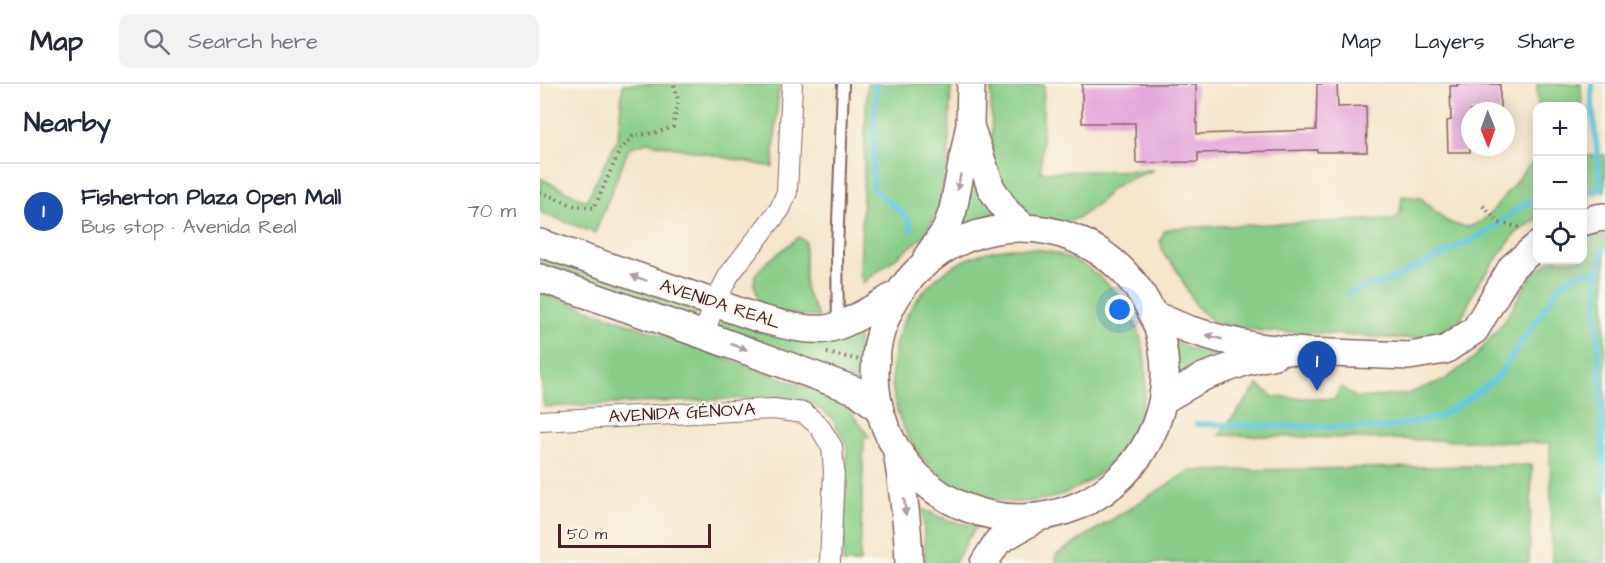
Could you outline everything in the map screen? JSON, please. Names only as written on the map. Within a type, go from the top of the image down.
[{"type":"main road","points":[[909,563],[904,490],[897,451],[878,408],[874,386],[874,363],[878,339],[886,315],[898,294],[946,230],[953,210],[970,124],[971,84]]},
{"type":"main road","points":[[970,124],[991,188],[1007,212],[1025,228]]},
{"type":"main road","points":[[1587,221],[1605,218]]},
{"type":"main road","points":[[897,451],[918,477],[944,497],[974,511],[1006,518],[1040,517],[1070,509],[1099,495],[1134,464],[1152,434],[1163,400],[1165,357],[1154,315],[1140,291],[1122,269],[1100,252],[1076,239],[1051,231],[1025,228],[988,232],[952,244],[921,266]]},
{"type":"main road","points":[[1154,315],[1187,329],[1257,347],[1293,351],[1409,356],[1445,350],[1475,330],[1512,267],[1533,237]]},
{"type":"main road","name":"AVENIDA REAL","points":[[540,243],[714,304],[793,327],[825,329],[838,326],[898,294]]},
{"type":"main road","name":"AVENIDA REAL","points":[[540,278],[704,334],[857,391],[878,408]]},
{"type":"main road","points":[[1163,400],[1203,377],[1247,361],[1293,351]]},
{"type":"main road","points":[[984,563],[998,541],[1040,517]]},
{"type":"street","points":[[704,334],[714,304],[729,275],[780,209],[787,192],[792,84]]},
{"type":"street","name":"AVENIDA GÉNOVA","points":[[540,420],[773,409],[804,413],[819,426],[832,447],[834,471],[830,563]]},
{"type":"lane","points":[[838,326],[837,251],[843,84]]},
{"type":"path","points":[[540,192],[575,207],[594,208],[620,150],[633,136],[673,127],[678,100],[674,84]]},
{"type":"path","points":[[1483,206],[1500,223],[1533,237]]},
{"type":"path","points":[[824,352],[874,363]]},
{"type":"green space","points":[[623,84],[779,84],[773,167],[647,142],[629,148],[595,233],[540,212],[540,178],[586,201],[618,138]]},
{"type":"green space","points":[[867,84],[951,84],[948,161],[938,211],[923,237],[863,283],[860,274]]},
{"type":"green space","points":[[991,84],[1044,84],[1041,172],[1154,170],[1112,188],[1100,202],[1080,217],[1060,225],[1038,221],[1015,208],[1000,184],[992,154]]},
{"type":"green space","points":[[1537,84],[1581,84],[1582,102],[1538,102]]},
{"type":"green space","points":[[971,148],[997,221],[965,226],[960,221]]},
{"type":"green space","points":[[1605,155],[1605,191],[1587,195],[1587,156]]},
{"type":"green space","points":[[1533,162],[1533,222],[1516,233],[1477,285],[1461,320],[1440,333],[1419,338],[1261,331],[1214,322],[1196,306],[1175,267],[1164,255],[1160,241],[1165,230],[1176,228],[1395,219],[1400,213],[1402,196],[1421,198],[1446,221],[1469,227],[1490,214]]},
{"type":"green space","points":[[1605,236],[1605,563],[1552,563],[1550,443],[1219,435],[1258,385],[1274,397],[1335,399],[1341,387],[1357,398],[1407,394],[1446,379],[1476,356],[1505,320],[1532,275],[1546,264],[1587,264],[1587,238]]},
{"type":"green space","points":[[799,237],[805,241],[805,289],[819,317],[770,312],[758,298],[754,284],[755,275],[766,263]]},
{"type":"green space","points":[[1019,248],[1044,251],[1067,258],[1079,263],[1109,285],[1131,315],[1136,327],[1143,350],[1146,375],[1143,400],[1136,423],[1131,435],[1109,465],[1079,487],[1067,492],[1044,499],[1019,502],[994,499],[971,492],[959,487],[929,465],[907,435],[902,423],[895,400],[892,375],[895,350],[902,327],[907,315],[929,285],[959,263],[971,258],[994,251]]},
{"type":"green space","points":[[540,252],[697,311],[692,321],[540,272]]},
{"type":"green space","points":[[540,292],[806,387],[846,405],[869,437],[864,439],[860,563],[843,563],[847,446],[832,418],[810,403],[776,397],[544,407],[540,366]]},
{"type":"green space","points":[[725,313],[858,330],[858,383],[716,332]]},
{"type":"green space","points":[[1175,342],[1189,349],[1215,355],[1177,381]]},
{"type":"green space","points":[[1532,465],[1529,563],[1056,563],[1056,555],[1189,471]]},
{"type":"green space","points":[[923,509],[936,516],[977,526],[955,563],[925,563]]},
{"type":"building","points":[[1082,84],[1196,84],[1197,134],[1316,130],[1317,84],[1337,84],[1338,107],[1366,106],[1367,152],[1317,152],[1317,150],[1198,153],[1198,162],[1136,163],[1135,123],[1082,123]]},
{"type":"building","points":[[1457,84],[1500,84],[1500,102],[1461,102],[1461,152],[1448,152],[1447,121],[1451,120],[1450,86],[1457,86]]},
{"type":"waterway","points":[[876,84],[873,189],[906,216],[912,229]]},
{"type":"waterway","points":[[1587,189],[1601,190],[1592,84]]},
{"type":"waterway","points":[[1349,293],[1393,279],[1488,232],[1533,199]]},
{"type":"waterway","points":[[1603,250],[1597,303],[1605,490]]},
{"type":"waterway","points":[[1197,424],[1386,428],[1440,417],[1497,378],[1560,286],[1579,273],[1599,272]]},
{"type":"place","name":"Fisherton Plaza Open Mall","points":[[1317,391]]}]
